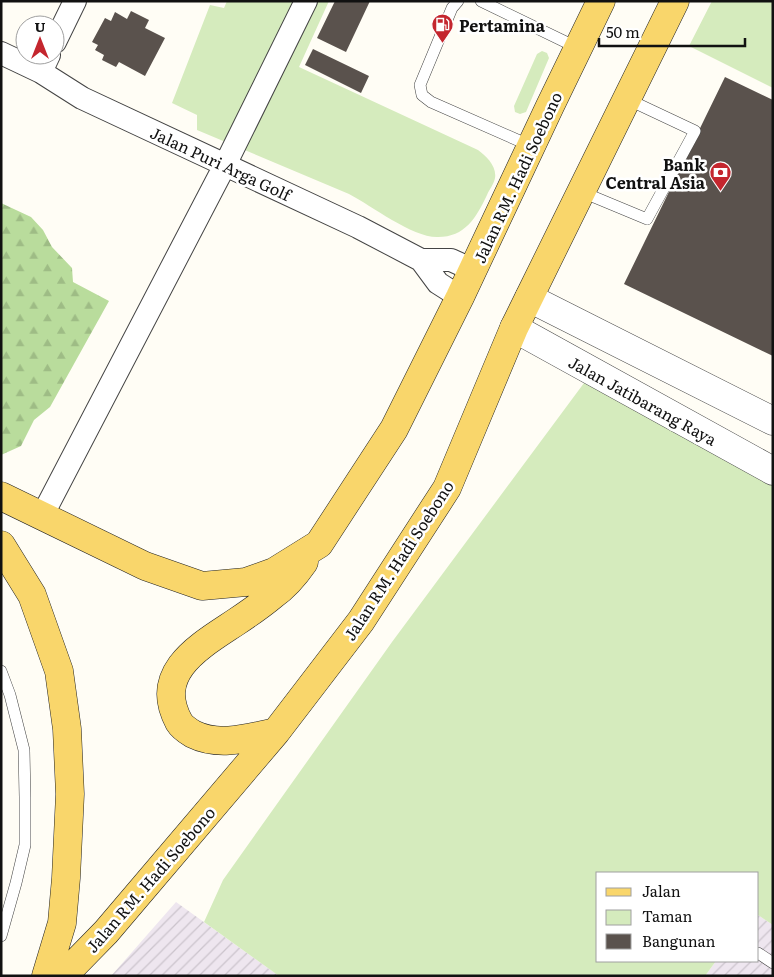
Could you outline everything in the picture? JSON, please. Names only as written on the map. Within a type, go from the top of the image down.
[{"type":"main road","name":"Jalan RM. Hadi Soebono","points":[[1,496],[145,566],[202,586],[246,582],[274,572],[318,544],[394,429],[460,297],[601,1]]},
{"type":"main road","name":"Jalan RM. Hadi Soebono","points":[[63,976],[106,932],[276,732],[361,621],[447,488],[514,328],[675,1]]},
{"type":"main road","points":[[276,732],[238,740],[218,741],[200,737],[181,726],[177,719],[171,702],[172,681],[178,669],[202,644],[275,594],[289,582],[318,544]]},
{"type":"main road","points":[[1,545],[32,595],[59,671],[67,729],[70,794],[66,878],[62,923],[46,976]]},
{"type":"street","points":[[65,22],[75,1]]},
{"type":"street","points":[[42,516],[225,165],[306,1]]},
{"type":"street","name":"Jalan Puri Arga Golf","points":[[1,53],[15,56]]},
{"type":"street","name":"Jalan Puri Arga Golf","points":[[46,65],[82,98],[358,227],[421,260],[438,283],[460,297]]},
{"type":"street","name":"Jalan Puri Arga Golf","points":[[421,260],[451,260],[473,270]]},
{"type":"street","points":[[529,298],[773,421]]},
{"type":"street","name":"Jalan Jatibarang Raya","points":[[514,328],[773,472]]},
{"type":"lane","points":[[458,1],[452,8],[420,84],[422,95],[431,102],[531,146]]},
{"type":"lane","points":[[481,1],[578,48]]},
{"type":"lane","points":[[582,192],[647,220],[696,131],[627,99]]},
{"type":"lane","points":[[1,671],[10,695],[24,750],[25,797],[25,845],[1,936]]},
{"type":"lane","points":[[759,954],[773,963]]},
{"type":"shaded area","points":[[176,902],[279,976],[111,976]]},
{"type":"shaded area","points":[[759,916],[773,925],[773,976],[705,976],[715,962],[759,962]]},
{"type":"green space","points":[[227,1],[329,1],[299,67],[478,150],[484,155],[493,165],[495,178],[479,211],[468,225],[456,234],[438,237],[428,236],[405,227],[349,194],[197,130],[197,115],[172,103],[210,5],[224,8]]},
{"type":"green space","points":[[712,1],[773,1],[773,88],[689,46]]},
{"type":"green space","points":[[542,51],[547,53],[549,58],[526,112],[520,114],[515,112],[514,106],[537,54]]},
{"type":"green space","points":[[1,203],[31,217],[43,230],[52,247],[72,268],[73,282],[109,301],[50,407],[34,420],[21,446],[1,455]]},
{"type":"green space","points":[[584,383],[773,478],[773,925],[759,916],[759,872],[596,872],[596,962],[715,962],[705,976],[279,976],[204,922],[223,880],[392,642]]},
{"type":"building","points":[[335,1],[370,1],[346,52],[317,38]]},
{"type":"building","points":[[131,11],[149,20],[145,28],[165,38],[145,76],[119,62],[116,67],[102,60],[104,55],[95,50],[98,45],[92,42],[105,18],[111,21],[115,12],[127,19]]},
{"type":"building","points":[[313,49],[369,76],[361,93],[305,65]]},
{"type":"building","name":"Bank Central Asia","points":[[725,77],[773,100],[773,356],[624,284]]},
{"type":"place","name":"Pertamina","points":[[443,44]]},
{"type":"place","name":"Bank Central Asia","points":[[721,192]]}]
